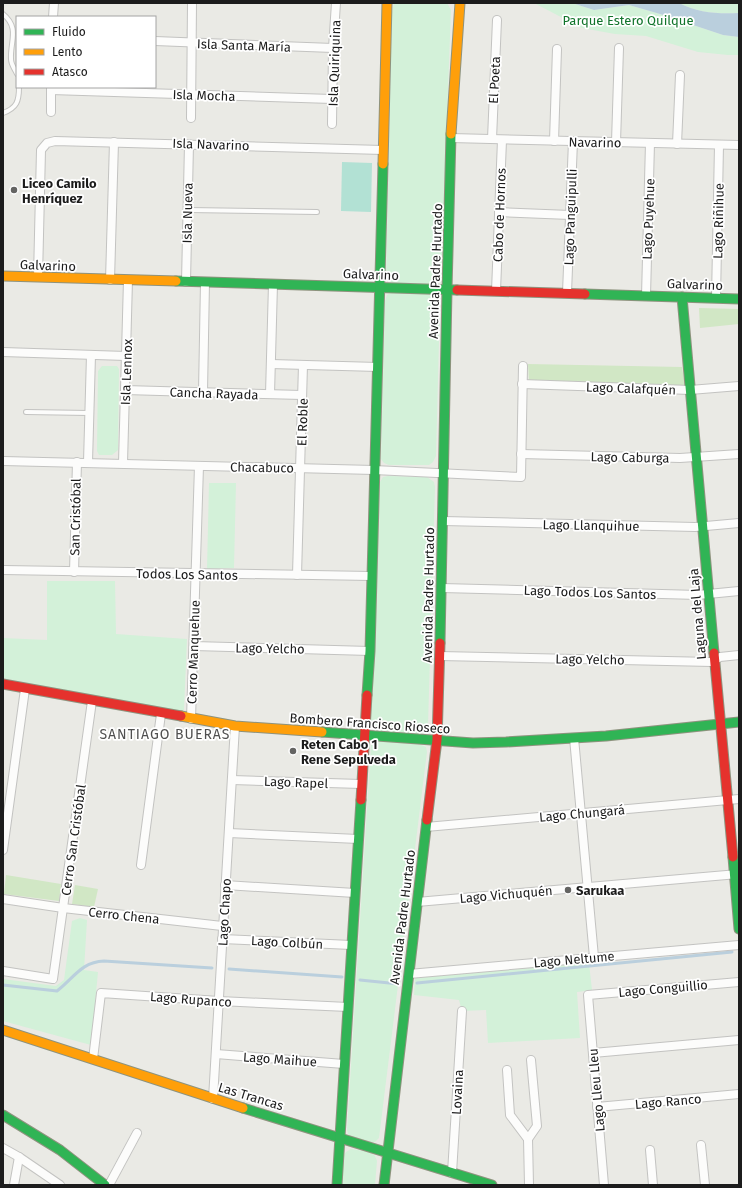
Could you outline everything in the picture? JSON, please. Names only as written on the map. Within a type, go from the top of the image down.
[{"type":"main road","points":[[337,1185],[370,651],[387,3]]},
{"type":"main road","name":"Avenida Padre Hurtado","points":[[384,1185],[437,740],[442,588],[447,290],[452,138],[460,3]]},
{"type":"main road","name":"Galvarino","points":[[3,276],[739,299]]},
{"type":"main road","name":"Laguna del Laja","points":[[682,297],[727,800],[736,874],[739,929]]},
{"type":"main road","name":"Bombero Francisco Rioseco","points":[[3,684],[161,714],[235,726],[490,743],[574,738],[739,722]]},
{"type":"main road","name":"Las Trancas","points":[[3,1030],[213,1098],[492,1185]]},
{"type":"main road","points":[[3,1115],[60,1150],[104,1185]]},
{"type":"street","points":[[53,16],[54,3]]},
{"type":"street","points":[[190,118],[192,3]]},
{"type":"street","name":"Isla Quiriquina","points":[[332,124],[333,48],[336,3]]},
{"type":"street","name":"El Poeta","points":[[492,139],[497,20]]},
{"type":"street","name":"Isla Santa María","points":[[156,41],[333,48]]},
{"type":"street","points":[[616,142],[619,48]]},
{"type":"street","points":[[554,141],[557,49]]},
{"type":"street","points":[[677,144],[680,75]]},
{"type":"street","points":[[51,88],[51,112]]},
{"type":"street","name":"Isla Mocha","points":[[51,88],[191,95],[332,99]]},
{"type":"street","name":"Navarino","points":[[452,138],[739,145]]},
{"type":"street","name":"Cabo de Hornos","points":[[496,291],[502,140]]},
{"type":"street","name":"Isla Navarino","points":[[38,277],[41,150],[47,143],[55,141],[114,142],[383,150]]},
{"type":"street","name":"Lago Panguipulli","points":[[567,294],[572,141]]},
{"type":"street","points":[[110,280],[114,142]]},
{"type":"street","name":"Lago Puyehue","points":[[646,296],[650,143]]},
{"type":"street","name":"Isla Nueva","points":[[186,282],[189,144]]},
{"type":"street","name":"Lago Riñihue","points":[[716,298],[720,145]]},
{"type":"street","points":[[499,212],[570,215]]},
{"type":"street","name":"Isla Lennox","points":[[123,463],[128,280]]},
{"type":"street","points":[[203,392],[205,282]]},
{"type":"street","points":[[270,394],[273,284]]},
{"type":"street","points":[[3,352],[126,356]]},
{"type":"street","name":"San Cristóbal","points":[[88,462],[90,354]]},
{"type":"street","points":[[271,364],[378,367]]},
{"type":"street","name":"El Roble","points":[[297,575],[303,365]]},
{"type":"street","points":[[521,454],[522,366]]},
{"type":"street","name":"Lago Calafquén","points":[[522,384],[690,390],[739,386]]},
{"type":"street","name":"Cancha Rayada","points":[[125,390],[302,395]]},
{"type":"street","name":"Chacabuco","points":[[3,461],[374,470],[521,477],[521,454]]},
{"type":"street","name":"Lago Caburga","points":[[521,454],[696,458],[739,454]]},
{"type":"street","name":"San Cristóbal","points":[[74,572],[77,462]]},
{"type":"street","name":"Cerro Manquehue","points":[[191,719],[199,466]]},
{"type":"street","name":"Lago Llanquihue","points":[[443,521],[695,527],[739,523]]},
{"type":"street","name":"Todos Los Santos","points":[[3,570],[371,576]]},
{"type":"street","name":"Lago Todos Los Santos","points":[[442,588],[698,595],[739,591]]},
{"type":"street","name":"Lago Yelcho","points":[[194,646],[370,651]]},
{"type":"street","name":"Lago Yelcho","points":[[440,656],[712,662],[720,657],[739,655]]},
{"type":"street","points":[[3,850],[25,689]]},
{"type":"street","name":"Cerro San Cristóbal","points":[[3,971],[53,979],[92,701]]},
{"type":"street","points":[[141,865],[161,714]]},
{"type":"street","name":"Lago Chapo","points":[[213,1098],[235,726]]},
{"type":"street","points":[[574,738],[594,957]]},
{"type":"street","name":"Lago Rapel","points":[[232,780],[361,784]]},
{"type":"street","name":"Lago Chungará","points":[[426,827],[739,799]]},
{"type":"street","points":[[228,833],[358,839]]},
{"type":"street","name":"Lago Vichuquén","points":[[417,902],[736,874]]},
{"type":"street","points":[[225,885],[354,893]]},
{"type":"street","name":"Cerro Chena","points":[[3,899],[63,908],[222,926]]},
{"type":"street","name":"Lago Colbún","points":[[222,939],[351,945]]},
{"type":"street","name":"Lago Neltume","points":[[409,974],[739,944]]},
{"type":"street","name":"Lago Conguillio","points":[[588,995],[739,982]]},
{"type":"street","name":"Lago Rupanco","points":[[93,1059],[101,993],[218,1001],[348,1007]]},
{"type":"street","name":"Lago Lleu Lleu","points":[[588,995],[604,1185]]},
{"type":"street","name":"Lovaina","points":[[452,1173],[462,1011]]},
{"type":"street","points":[[592,1053],[739,1040]]},
{"type":"street","name":"Lago Maihue","points":[[216,1054],[344,1064]]},
{"type":"street","points":[[528,1139],[537,1126],[531,1060]]},
{"type":"street","points":[[506,1070],[510,1115],[528,1139],[529,1185]]},
{"type":"street","name":"Lago Ranco","points":[[597,1107],[739,1094]]},
{"type":"street","points":[[109,1185],[137,1133]]},
{"type":"street","points":[[702,1145],[705,1185]]},
{"type":"street","points":[[3,1148],[60,1185]]},
{"type":"street","points":[[650,1150],[653,1185]]},
{"type":"street","points":[[14,1185],[19,1157]]},
{"type":"lane","points":[[3,14],[9,19],[13,26],[11,59],[16,72]]},
{"type":"lane","points":[[3,113],[11,110],[16,105],[19,97],[19,88]]},
{"type":"lane","points":[[187,210],[317,212]]},
{"type":"lane","points":[[26,412],[89,413]]},
{"type":"green space","points":[[394,3],[447,3],[451,10],[441,275],[436,281],[428,284],[394,283],[389,281],[386,277],[392,12]]},
{"type":"green space","name":"Parque Estero Quilque","points":[[534,3],[572,3],[594,10],[629,5],[723,35],[739,37],[739,55],[698,52],[646,36],[615,34],[582,28]]},
{"type":"green space","name":"Parque Estero Quilque","points":[[679,3],[739,3],[739,13],[701,11]]},
{"type":"green space","points":[[342,162],[372,163],[371,212],[341,211]]},
{"type":"green space","points":[[391,293],[430,293],[437,297],[440,304],[436,456],[433,462],[429,465],[389,465],[384,463],[381,459],[385,301],[387,295]]},
{"type":"green space","points":[[699,308],[739,309],[739,324],[700,328]]},
{"type":"green space","points":[[528,364],[682,367],[685,386],[529,381]]},
{"type":"green space","points":[[102,366],[117,366],[119,369],[118,450],[112,455],[99,455],[97,451],[98,371]]},
{"type":"green space","points":[[383,477],[427,477],[434,482],[435,487],[428,726],[427,730],[419,734],[379,731],[372,725],[371,720],[380,482]]},
{"type":"green space","points":[[209,483],[236,483],[234,568],[207,569]]},
{"type":"green space","points":[[47,581],[115,581],[116,634],[187,639],[184,710],[180,712],[3,678],[3,638],[47,640]]},
{"type":"green space","points":[[377,740],[421,745],[426,747],[427,752],[379,1138],[375,1142],[371,1142],[349,1136],[347,1130],[371,745]]},
{"type":"green space","points":[[6,875],[61,884],[59,901],[4,894]]},
{"type":"green space","points":[[75,885],[98,889],[94,907],[72,904]]},
{"type":"green space","points":[[80,918],[87,920],[84,970],[98,972],[91,1045],[3,1021],[3,979],[56,986],[64,980],[72,921]]},
{"type":"green space","points":[[589,963],[592,990],[577,992],[580,1038],[488,1043],[486,1010],[462,1011],[459,1000],[414,995],[415,978]]},
{"type":"green space","points":[[351,1149],[370,1152],[375,1156],[377,1161],[375,1185],[341,1185],[344,1155]]},
{"type":"water","points":[[572,3],[679,3],[701,11],[739,13],[739,37],[723,35],[629,5],[594,10]]},
{"type":"waterway","points":[[417,983],[732,952]]},
{"type":"waterway","points":[[3,985],[57,991],[89,964],[104,961],[212,968]]},
{"type":"waterway","points":[[229,969],[342,977]]},
{"type":"waterway","points":[[360,980],[399,984]]},
{"type":"traffic: fast","points":[[440,643],[451,134]]},
{"type":"traffic: fast","points":[[367,695],[370,651],[383,164]]},
{"type":"traffic: fast","points":[[176,281],[457,290]]},
{"type":"traffic: fast","points":[[585,294],[739,299]]},
{"type":"traffic: fast","points":[[682,297],[714,653]]},
{"type":"traffic: fast","points":[[322,732],[473,743],[606,736],[739,722]]},
{"type":"traffic: fast","points":[[337,1185],[361,800]]},
{"type":"traffic: fast","points":[[384,1185],[427,820]]},
{"type":"traffic: fast","points":[[733,857],[739,929]]},
{"type":"traffic: fast","points":[[243,1108],[492,1185]]},
{"type":"traffic: fast","points":[[3,1115],[60,1150],[105,1185]]},
{"type":"traffic: slow","points":[[383,164],[387,3]]},
{"type":"traffic: slow","points":[[451,134],[460,3]]},
{"type":"traffic: slow","points":[[3,276],[176,281]]},
{"type":"traffic: slow","points":[[181,716],[235,726],[322,732]]},
{"type":"traffic: slow","points":[[3,1030],[243,1108]]},
{"type":"traffic: jam","points":[[457,290],[585,294]]},
{"type":"traffic: jam","points":[[427,820],[437,740],[440,643]]},
{"type":"traffic: jam","points":[[714,653],[733,857]]},
{"type":"traffic: jam","points":[[3,684],[181,716]]},
{"type":"traffic: jam","points":[[361,800],[367,695]]},
{"type":"place","name":"Liceo Camilo Henríquez","points":[[14,190]]},
{"type":"place","name":"Reten Cabo 1 Rene Sepulveda","points":[[293,751]]},
{"type":"place","name":"Sarukaa","points":[[568,890]]},
{"type":"district","name":"SANTIAGO BUERAS","points":[[165,734]]}]
